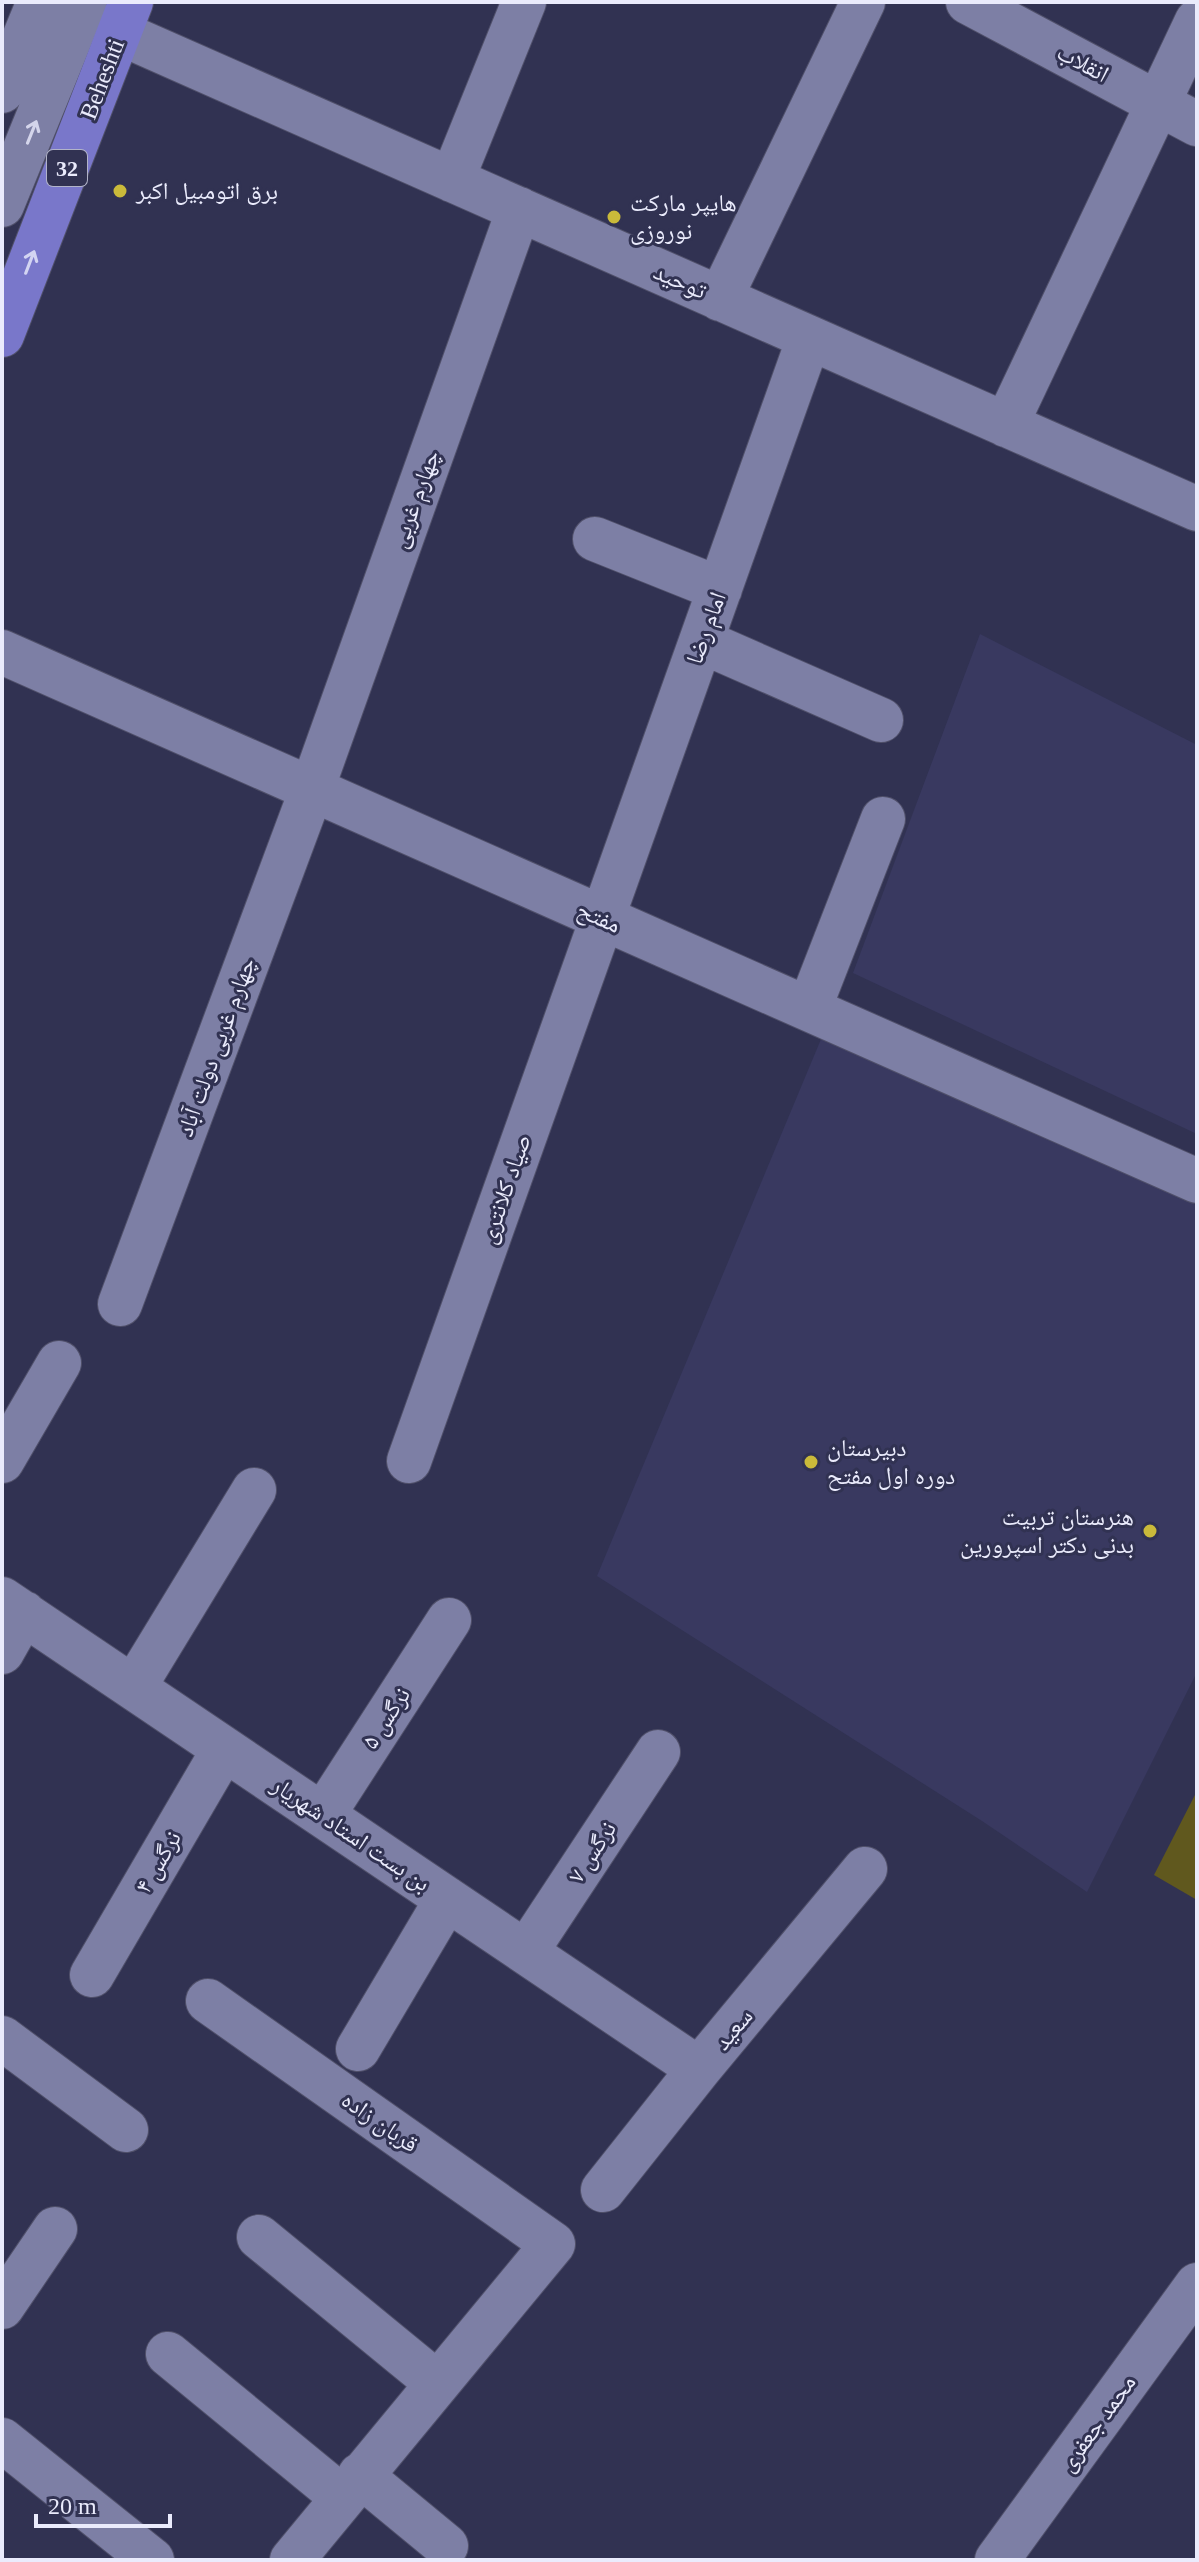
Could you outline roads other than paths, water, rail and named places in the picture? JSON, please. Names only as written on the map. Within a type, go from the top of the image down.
[{"type":"main road","name":"Beheshti","points":[[2,335],[126,17]]},
{"type":"street","points":[[2,91],[39,2]]},
{"type":"street","points":[[2,205],[85,2]]},
{"type":"street","points":[[452,180],[524,2]]},
{"type":"street","points":[[720,299],[863,2]]},
{"type":"street","name":"انقلاب","points":[[968,2],[1197,124]]},
{"type":"street","name":"توحید","points":[[126,17],[452,180],[1197,509]]},
{"type":"street","points":[[1006,425],[1197,21]]},
{"type":"street","name":"چهارم غربی","points":[[312,789],[519,209]]},
{"type":"street","name":"امام رضا","points":[[602,917],[809,338]]},
{"type":"street","points":[[595,539],[720,589]]},
{"type":"street","points":[[701,641],[881,720]]},
{"type":"street","name":"مفتح","points":[[2,652],[1197,1181]]},
{"type":"street","name":"چهارم غربی دولت آباد","points":[[120,1304],[312,789]]},
{"type":"street","points":[[809,1009],[883,819]]},
{"type":"street","name":"صیاد کلانتری","points":[[409,1461],[602,917]]},
{"type":"street","points":[[2,1461],[59,1363]]},
{"type":"street","points":[[134,1687],[254,1490]]},
{"type":"street","points":[[2,1652],[13,1606]]},
{"type":"street","name":"بن بست استاد شهریار","points":[[13,1606],[699,2069]]},
{"type":"street","name":"نرگس ۵","points":[[323,1815],[449,1620]]},
{"type":"street","name":"نرگس ۴","points":[[92,1975],[224,1749]]},
{"type":"street","name":"نرگس ۷","points":[[526,1952],[658,1752]]},
{"type":"street","name":"سعید","points":[[603,2190],[865,1869]]},
{"type":"street","points":[[358,2049],[447,1899]]},
{"type":"street","name":"قربان زاده","points":[[208,2001],[553,2244],[437,2383]]},
{"type":"street","points":[[2,2038],[126,2130]]},
{"type":"street","points":[[2,2307],[55,2229]]},
{"type":"street","points":[[259,2237],[437,2383],[292,2560]]},
{"type":"street","name":"محمد جعفری","points":[[997,2560],[1197,2285]]},
{"type":"street","points":[[168,2354],[351,2486],[446,2546]]},
{"type":"street","points":[[2,2440],[152,2560]]},
{"type":"place","name":"برق اتومبیل اکبر","points":[[120,191]]},
{"type":"place","name":"هایپر مارکت نوروزی","points":[[614,217]]},
{"type":"place","name":"دبیرستان دوره اول مفتح","points":[[811,1462]]},
{"type":"place","name":"هنرستان تربیت بدنی دکتر اسپرورین","points":[[1150,1531]]}]
